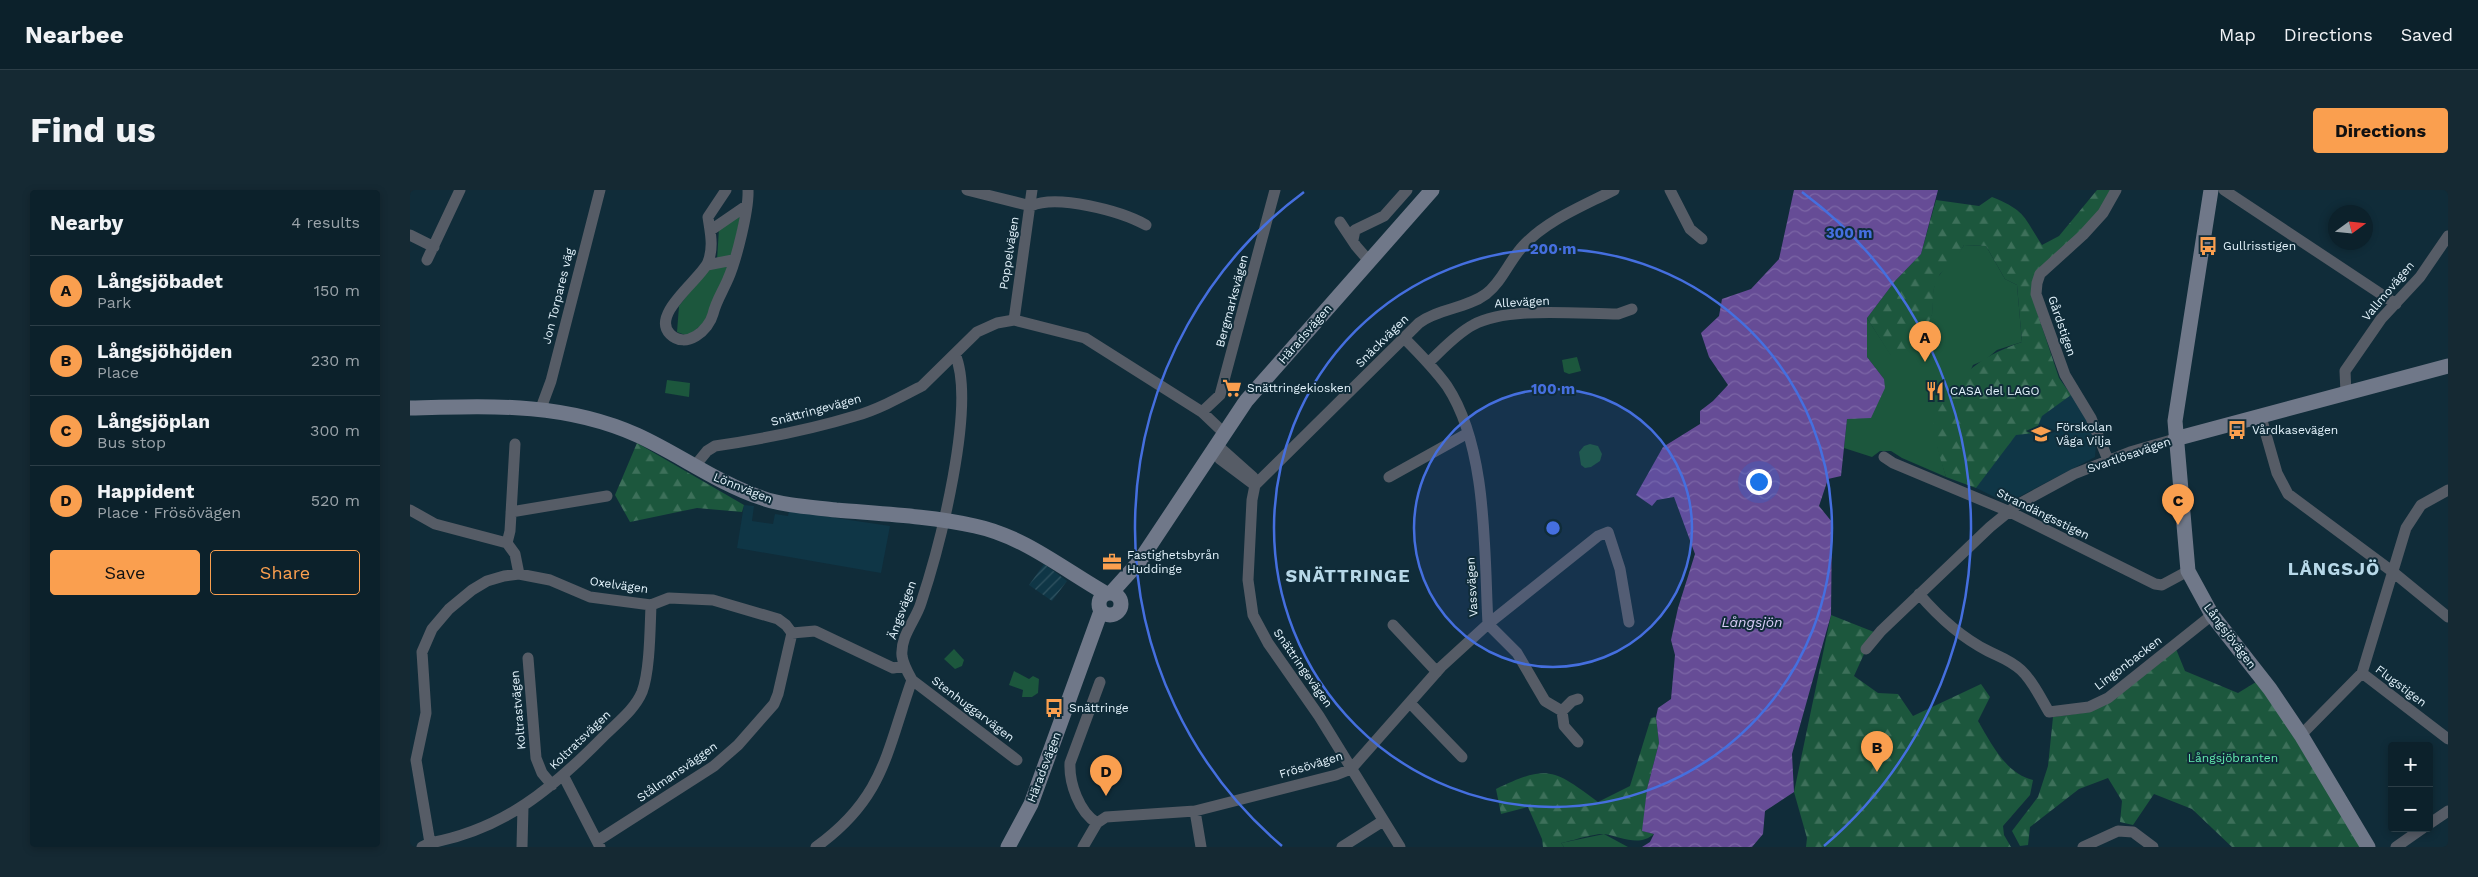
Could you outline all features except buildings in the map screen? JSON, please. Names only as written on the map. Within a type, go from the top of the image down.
[{"type":"street","points":[[427,260],[460,190]]},
{"type":"street","name":"Jon Torpares väg","points":[[541,408],[551,381],[600,190]]},
{"type":"street","points":[[726,190],[708,217],[711,230],[711,248],[706,265],[699,276],[671,305],[666,323],[670,335],[691,338],[709,325],[716,300],[729,277],[734,260],[748,190]]},
{"type":"street","points":[[967,190],[1030,206],[1038,202],[1083,205],[1128,215],[1146,225]]},
{"type":"street","name":"Poppelvägen","points":[[1014,320],[1032,190]]},
{"type":"street","name":"Bergmarksvägen","points":[[1202,412],[1220,395],[1275,190]]},
{"type":"street","points":[[1353,240],[1356,230],[1384,216],[1407,190]]},
{"type":"street","name":"Häradsvägen","points":[[1008,847],[1031,804],[1107,602],[1139,562],[1246,401],[1432,190]]},
{"type":"street","name":"Snäckvägen","points":[[1256,485],[1419,323],[1436,312],[1482,297],[1496,283],[1515,254],[1529,239],[1545,227],[1614,190]]},
{"type":"street","points":[[1670,190],[1690,229],[1702,239]]},
{"type":"street","name":"Gårdstigen","points":[[2108,460],[2091,418],[2064,375],[2036,294],[2040,274],[2083,235],[2103,213],[2116,190]]},
{"type":"street","name":"Långsjövägen","points":[[2211,190],[2175,421],[2175,439],[2188,570],[2212,615],[2270,689],[2301,735],[2368,847]]},
{"type":"street","points":[[2224,190],[2396,304]]},
{"type":"street","points":[[711,230],[746,206]]},
{"type":"street","points":[[1340,222],[1369,261]]},
{"type":"street","points":[[410,235],[434,247]]},
{"type":"street","name":"Vallmovägen","points":[[2346,393],[2346,371],[2381,319],[2420,277],[2448,236]]},
{"type":"street","points":[[706,265],[734,260]]},
{"type":"street","name":"Allevägen","points":[[1429,362],[1463,331],[1489,317],[1513,314],[1618,314],[1632,309]]},
{"type":"street","name":"Snättringevägen","points":[[694,467],[707,451],[715,446],[780,436],[864,413],[922,386],[977,332],[997,323],[1014,320],[1085,338],[1202,412],[1218,442],[1253,477],[1256,485],[1252,500],[1248,580],[1253,615],[1268,643],[1319,716],[1350,769],[1400,847]]},
{"type":"street","name":"Vassvägen","points":[[1404,338],[1429,362],[1447,387],[1468,433],[1476,459],[1488,624],[1517,653],[1545,701],[1562,711]]},
{"type":"street","name":"Ängsvägen","points":[[912,680],[902,656],[904,639],[922,602],[944,520],[959,432],[959,369],[955,354]]},
{"type":"street","name":"Svartlösavägen","points":[[1866,649],[1881,631],[1919,594],[2008,511],[2074,474],[2108,460],[2175,439],[2261,418],[2448,366]]},
{"type":"street","name":"Lönnvägen","points":[[410,408],[541,408],[572,414],[636,435],[694,467],[761,498],[786,504],[944,520],[976,526],[1007,535],[1075,576],[1107,602]]},
{"type":"street","points":[[2261,418],[2277,473],[2288,494],[2393,572],[2448,617]]},
{"type":"street","points":[[1389,477],[1468,433]]},
{"type":"street","points":[[507,543],[511,512],[514,444]]},
{"type":"street","name":"Strandängsstigen","points":[[1884,457],[1893,463],[2008,511],[2155,584],[2162,585],[2188,570]]},
{"type":"street","points":[[2301,735],[2362,673],[2402,537],[2411,518],[2421,505],[2448,490]]},
{"type":"street","points":[[511,512],[607,496]]},
{"type":"street","points":[[410,510],[435,524],[507,543],[515,554],[520,574]]},
{"type":"street","name":"Frösövägen","points":[[1097,823],[1106,818],[1195,811],[1336,775],[1350,769],[1437,672],[1488,624],[1598,536],[1608,532],[1620,569],[1629,622]]},
{"type":"street","name":"Oxelvägen","points":[[426,845],[416,760],[426,713],[422,652],[432,629],[457,603],[487,581],[520,574],[550,580],[590,597],[651,605],[668,598],[713,600],[778,619],[792,633]]},
{"type":"street","name":"Lingonbacken","points":[[1919,594],[1936,614],[1949,624],[1987,651],[2008,659],[2023,672],[2049,712],[2089,707],[2108,698],[2212,615]]},
{"type":"street","name":"Koltratsvägen","points":[[426,845],[483,829],[523,807],[564,777],[631,710],[642,692],[650,642],[651,605]]},
{"type":"street","points":[[1393,625],[1437,672]]},
{"type":"street","points":[[792,633],[815,631],[893,668],[905,666]]},
{"type":"street","name":"Stålmansväggen","points":[[599,844],[714,766],[738,745],[774,704],[792,633]]},
{"type":"street","name":"Koltrastvägen","points":[[528,658],[536,758],[542,773],[552,784]]},
{"type":"street","points":[[1060,689],[1079,673]]},
{"type":"street","name":"Flugstigen","points":[[2362,673],[2448,739]]},
{"type":"street","points":[[816,847],[839,830],[861,807],[884,768],[912,680]]},
{"type":"street","name":"Stenhuggarvägen","points":[[912,680],[1017,760]]},
{"type":"street","points":[[1083,847],[1097,823],[1086,812],[1070,781],[1070,763],[1100,682]]},
{"type":"street","points":[[1578,699],[1572,701],[1562,711],[1564,726],[1578,742]]},
{"type":"street","points":[[1410,703],[1462,757]]},
{"type":"street","points":[[1052,714],[1058,731]]},
{"type":"street","points":[[564,777],[599,844]]},
{"type":"street","points":[[522,847],[523,807]]},
{"type":"street","points":[[1195,811],[1201,847]]},
{"type":"street","points":[[2433,821],[2448,811]]},
{"type":"street","points":[[1342,847],[1383,821]]},
{"type":"street","points":[[2083,847],[2118,831],[2134,832],[2153,847]]},
{"type":"street","points":[[2396,847],[2417,832]]},
{"type":"shaded area","name":"Förskolan Våga Vilja","points":[[2059,378],[2081,408],[2096,444],[2095,457],[2007,503],[1976,488],[1973,480]]},
{"type":"shaded area","points":[[744,505],[754,506],[752,521],[773,524],[775,514],[788,516],[789,511],[890,526],[881,573],[737,548]]},
{"type":"shaded area","points":[[1044,564],[1067,581],[1052,601],[1029,585]]},
{"type":"green space","points":[[2097,190],[2116,190],[2103,213],[2058,254],[2032,297],[2059,378],[2071,395],[2042,416],[2035,433],[2016,435],[1976,488],[1946,477],[1935,438],[1933,423],[1935,414],[1952,389],[1968,371],[1987,357],[2022,342],[2017,285],[2005,279],[1986,246],[1964,245],[1956,260],[1940,274],[1934,288],[1932,315],[1916,348],[1891,356],[1867,318],[1895,281],[1921,254],[1936,200],[1979,206],[1992,197],[2011,206],[2023,215],[2042,245],[2059,236]]},
{"type":"green space","points":[[741,213],[732,256],[717,260],[719,228]]},
{"type":"green space","points":[[1964,245],[1986,246],[2005,279],[2017,285],[2022,342],[1997,350],[1985,360],[1973,365],[1937,445],[1946,477],[1902,458],[1891,451],[1880,451],[1872,457],[1844,448],[1847,419],[1884,379],[1867,357],[1867,318],[1891,355],[1932,315],[1933,293],[1938,277]]},
{"type":"green space","points":[[730,263],[711,317],[688,336],[677,332],[679,306],[710,266]]},
{"type":"green space","points":[[1577,357],[1581,371],[1569,374],[1564,372],[1562,360]]},
{"type":"green space","points":[[667,380],[690,383],[689,397],[665,393]]},
{"type":"green space","points":[[637,443],[744,505],[742,512],[697,508],[630,522],[615,495]]},
{"type":"green space","points":[[1590,444],[1598,446],[1602,454],[1600,461],[1591,467],[1585,468],[1581,465],[1579,452],[1584,446]]},
{"type":"green space","points":[[1831,615],[1874,632],[1854,676],[1878,693],[1898,694],[1913,716],[1981,684],[1990,697],[1978,721],[1994,748],[2007,764],[2023,777],[2033,780],[2030,795],[2003,826],[2004,835],[2011,847],[1806,847],[1807,838],[1794,792]]},
{"type":"green space","points":[[954,649],[964,660],[962,666],[955,669],[944,659]]},
{"type":"green space","name":"Långsjöbranten","points":[[2176,649],[2185,671],[2238,693],[2256,682],[2299,736],[2365,847],[2232,847],[2192,809],[2154,794],[2133,825],[2120,822],[2122,801],[2108,778],[2079,789],[2030,827],[2028,845],[2020,846],[2012,831],[2038,797],[2048,766],[2053,717],[2090,712]]},
{"type":"green space","points":[[1014,671],[1029,679],[1033,676],[1039,679],[1038,693],[1032,697],[1022,697],[1023,690],[1009,685]]},
{"type":"green space","points":[[1656,717],[1659,743],[1647,789],[1643,831],[1654,834],[1648,838],[1636,841],[1600,834],[1561,843],[1564,847],[1543,847],[1542,839],[1528,807],[1501,814],[1496,789],[1513,781],[1539,773],[1560,777],[1598,802],[1630,786],[1651,718]]},
{"type":"green space","points":[[1604,834],[1628,847],[1564,847],[1561,843]]},
{"type":"water","name":"Långsjön","points":[[1794,190],[1938,190],[1921,254],[1895,281],[1867,318],[1867,357],[1884,379],[1885,388],[1871,418],[1847,419],[1841,476],[1828,479],[1819,506],[1832,522],[1831,615],[1792,754],[1794,792],[1765,811],[1763,834],[1752,847],[1642,847],[1650,842],[1654,834],[1642,831],[1647,789],[1659,743],[1656,717],[1658,708],[1671,699],[1675,655],[1671,640],[1678,608],[1695,554],[1674,497],[1657,500],[1652,506],[1636,495],[1663,447],[1700,424],[1700,411],[1713,401],[1728,385],[1709,357],[1701,333],[1719,316],[1722,299],[1751,289],[1779,259]]},
{"type":"place","name":"Gullrisstigen","points":[[2208,246]]},
{"type":"place","name":"Långsjöbadet","points":[[1925,362]]},
{"type":"place","name":"Snättringekiosken","points":[[1232,388]]},
{"type":"place","name":"CASA del LAGO","points":[[1935,391]]},
{"type":"place","name":"Vårdkasevägen","points":[[2237,430]]},
{"type":"place","name":"Förskolan Våga Vilja","points":[[2041,434]]},
{"type":"place","name":"Långsjöplan","points":[[2178,525]]},
{"type":"place","name":"Fastighetsbyrån Huddinge","points":[[1112,562]]},
{"type":"place","name":"Snättringe","points":[[1054,708]]},
{"type":"place","name":"Långsjöhöjden","points":[[1877,772]]},
{"type":"place","name":"Happident","points":[[1106,796]]},
{"type":"district","name":"LÅNGSJÖ","points":[[2334,568]]},
{"type":"district","name":"SNÄTTRINGE","points":[[1348,575]]}]
